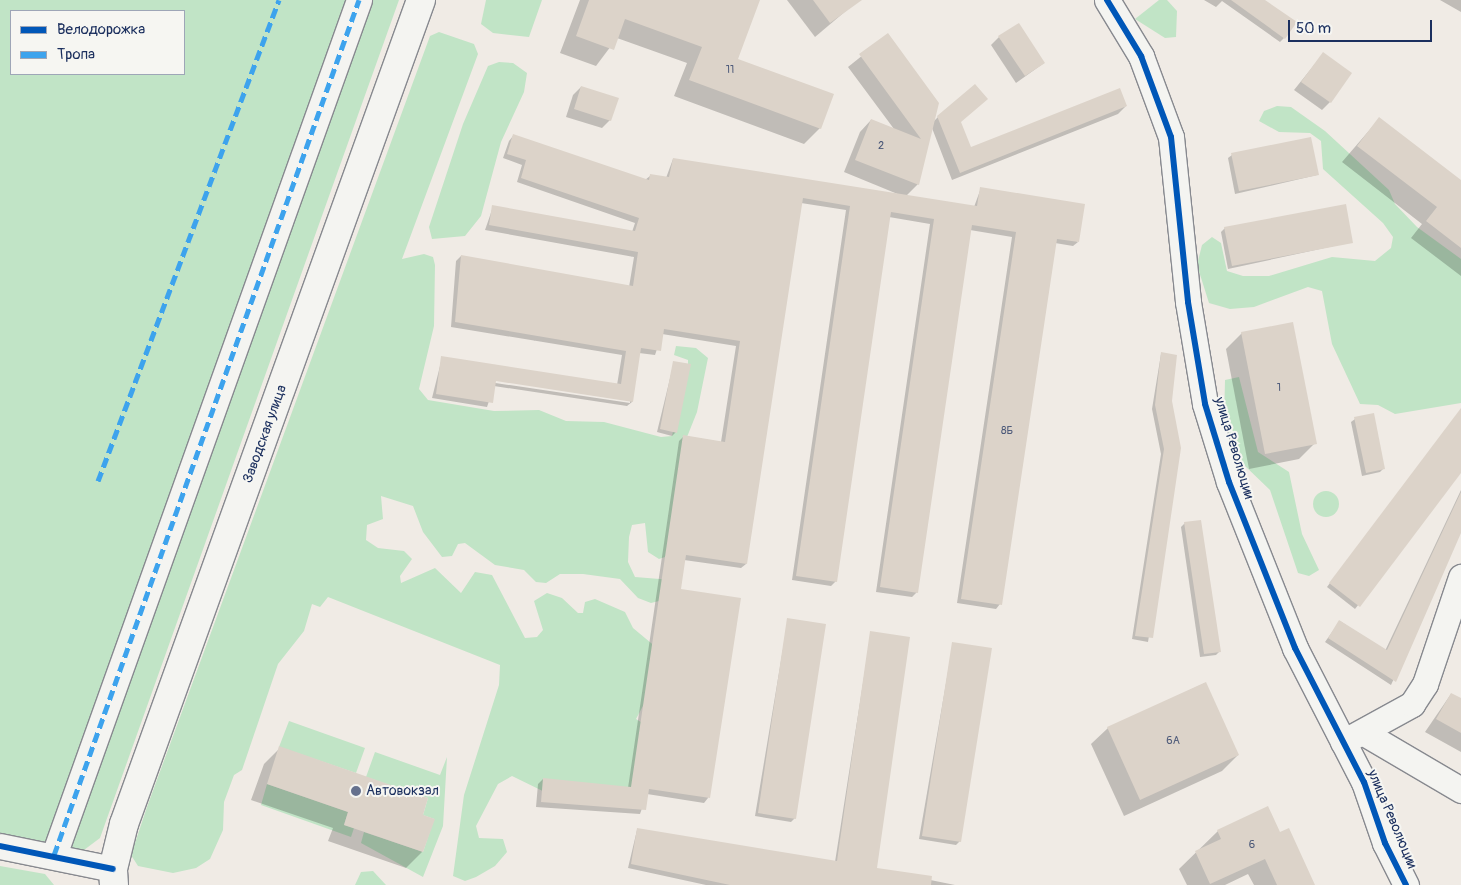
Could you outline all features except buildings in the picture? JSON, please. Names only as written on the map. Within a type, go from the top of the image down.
[{"type":"main road","name":"Заводская улица","points":[[113,877],[124,824],[421,0]]},
{"type":"street","points":[[54,855],[359,0]]},
{"type":"street","name":"улица Революции","points":[[1107,0],[1141,56],[1171,137],[1188,302],[1206,404],[1229,482],[1295,648],[1354,737],[1406,885]]},
{"type":"street","points":[[1354,737],[1412,704],[1426,684],[1461,577]]},
{"type":"street","points":[[1354,737],[1461,790]]},
{"type":"street","points":[[0,846],[54,855],[113,877]]},
{"type":"green space","points":[[0,0],[399,0],[100,838],[84,850],[0,834]]},
{"type":"green space","points":[[486,0],[542,0],[529,37],[493,33],[481,24]]},
{"type":"green space","points":[[1159,0],[1167,0],[1177,11],[1176,37],[1165,38],[1135,19]]},
{"type":"green space","points":[[439,32],[474,44],[478,54],[402,259],[424,254],[433,257],[435,265],[434,326],[419,389],[428,400],[494,411],[539,410],[566,421],[604,422],[661,437],[672,436],[688,365],[688,360],[674,355],[676,346],[696,348],[708,358],[697,412],[685,442],[671,555],[659,559],[648,552],[645,523],[632,525],[629,537],[628,562],[635,577],[672,580],[663,600],[651,603],[638,598],[620,579],[583,574],[560,574],[546,583],[536,582],[524,570],[495,565],[465,543],[458,544],[452,556],[442,557],[423,532],[413,506],[381,496],[383,519],[367,525],[366,540],[378,548],[404,551],[412,559],[400,576],[401,583],[435,568],[461,593],[475,572],[492,575],[525,638],[537,637],[543,630],[534,601],[547,593],[562,598],[578,613],[583,613],[585,602],[595,599],[625,612],[633,628],[657,648],[652,689],[636,719],[649,727],[639,796],[557,798],[512,776],[498,784],[476,826],[479,838],[503,839],[507,852],[495,866],[476,877],[465,881],[453,876],[464,795],[499,685],[500,665],[328,597],[320,607],[312,604],[304,631],[278,664],[242,770],[234,775],[224,802],[223,830],[210,859],[196,868],[173,873],[138,866],[131,855],[147,807],[430,36]]},
{"type":"green space","points":[[499,62],[513,63],[527,73],[524,92],[501,142],[481,216],[465,236],[432,239],[429,227],[463,124],[488,66]]},
{"type":"green space","points":[[1277,106],[1291,107],[1325,131],[1389,190],[1395,204],[1417,227],[1461,259],[1461,403],[1395,414],[1378,405],[1360,404],[1332,344],[1322,291],[1308,287],[1254,307],[1230,309],[1209,303],[1197,265],[1202,245],[1212,237],[1221,243],[1227,271],[1243,276],[1269,276],[1332,257],[1375,261],[1391,248],[1393,237],[1383,223],[1323,169],[1321,141],[1310,133],[1279,132],[1259,121],[1264,111]]},
{"type":"green space","points":[[1239,377],[1258,452],[1289,472],[1302,534],[1319,570],[1309,576],[1298,573],[1270,490],[1244,465],[1224,423],[1225,380]]},
{"type":"green space","points":[[1326,491],[1335,495],[1339,504],[1335,513],[1326,517],[1317,513],[1313,504],[1317,495]]},
{"type":"green space","points":[[289,721],[365,748],[356,773],[279,747]]},
{"type":"green space","points":[[375,752],[440,775],[447,757],[443,826],[423,877],[361,843],[364,832],[423,852],[434,819],[423,815],[428,798],[366,777]]},
{"type":"green space","points":[[267,784],[348,812],[344,825],[354,828],[351,837],[261,805]]},
{"type":"green space","points":[[0,866],[45,874],[54,885],[0,885]]},
{"type":"green space","points":[[373,871],[386,885],[355,885],[361,872]]},
{"type":"marked path","points":[[98,481],[279,0]]},
{"type":"marked path","points":[[54,855],[359,0]]},
{"type":"cycle path","points":[[1107,0],[1141,56],[1171,137],[1188,302],[1205,404],[1229,482],[1295,648],[1364,782],[1385,843],[1406,885]]},
{"type":"cycle path","points":[[0,846],[113,869]]},
{"type":"place","name":"Автовокзал","points":[[356,791]]}]
